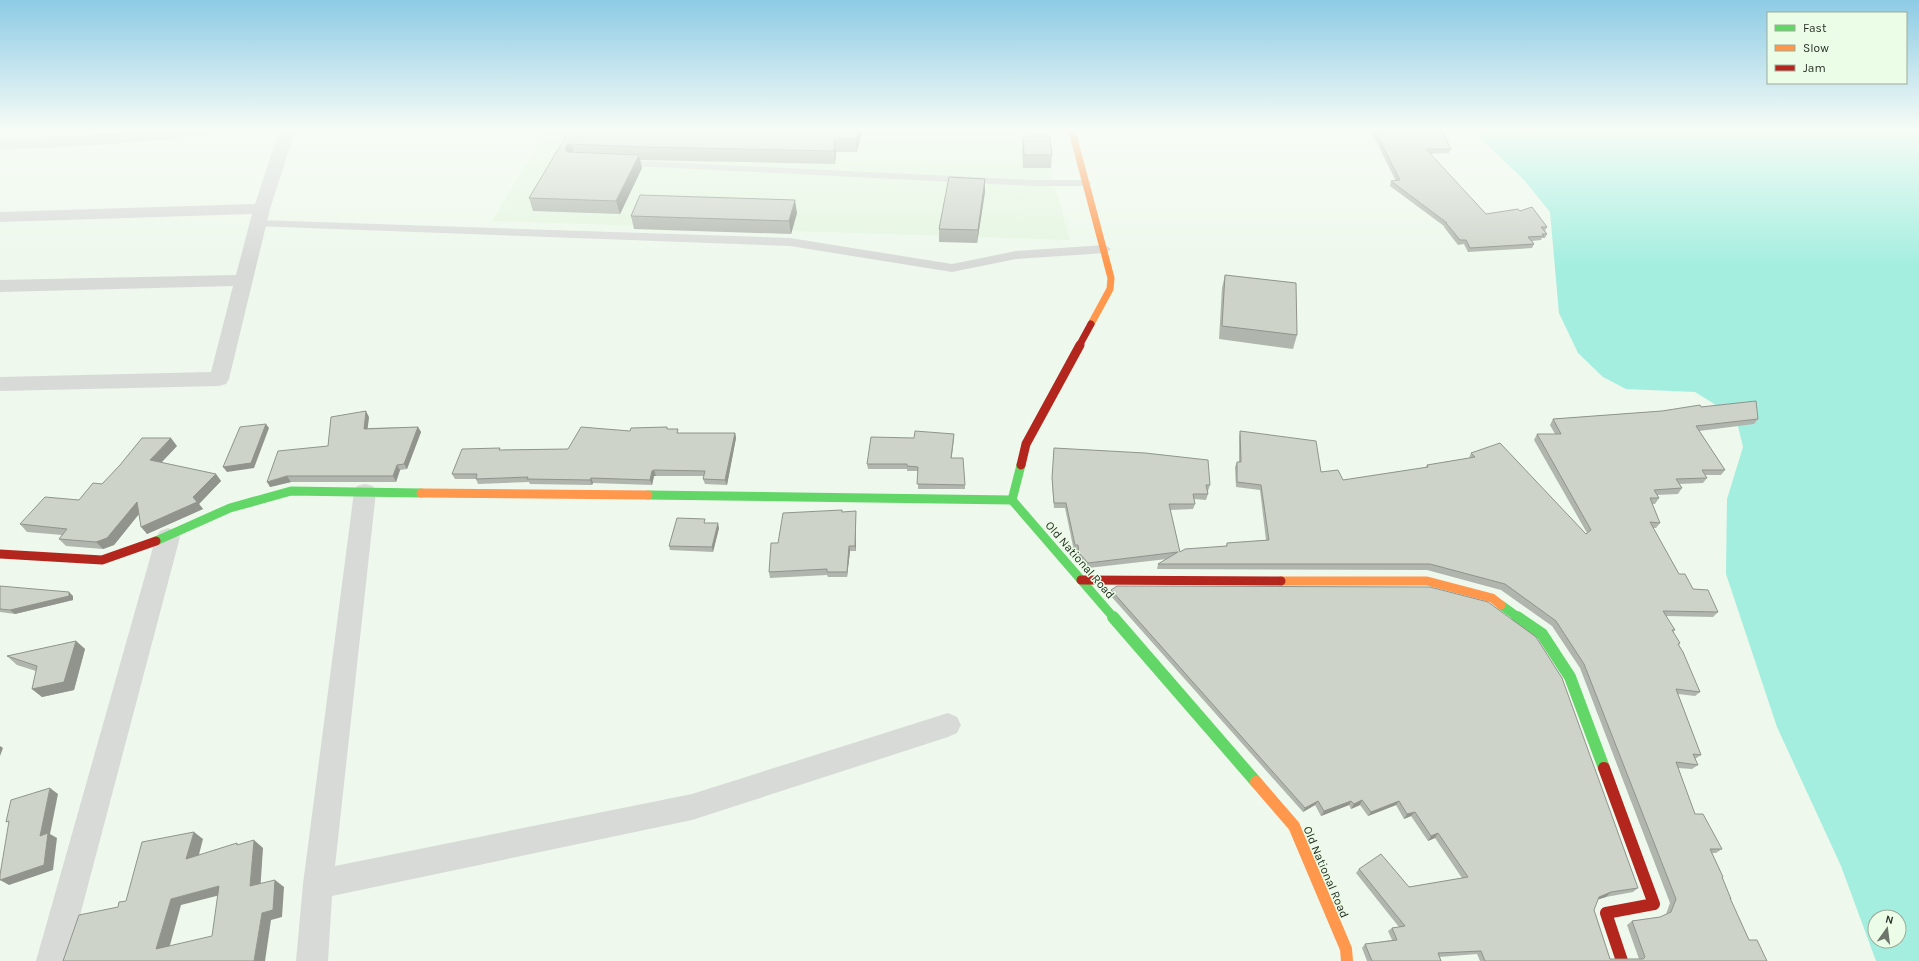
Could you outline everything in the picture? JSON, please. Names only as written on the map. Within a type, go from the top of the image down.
[{"type":"street","points":[[0,384],[219,379],[243,280],[260,216],[273,176]]},
{"type":"street","points":[[0,554],[102,560],[168,537],[230,508],[291,491],[1012,500],[1026,444],[1110,289],[1111,278],[1105,249],[1084,176]]},
{"type":"street","points":[[0,217],[260,216]]},
{"type":"street","points":[[0,286],[243,280]]},
{"type":"street","points":[[312,961],[318,884],[365,492]]},
{"type":"street","name":"Old National Road","points":[[1012,500],[1294,826],[1346,949],[1347,961]]},
{"type":"street","points":[[52,961],[168,537]]},
{"type":"street","points":[[1081,580],[1427,581],[1492,598],[1542,634],[1570,677],[1654,904],[1606,913],[1622,961]]},
{"type":"street","points":[[318,884],[692,807],[948,725]]},
{"type":"lane","points":[[888,176],[1034,183],[1086,183]]},
{"type":"lane","points":[[260,216],[790,242],[952,268],[1016,256],[1105,249]]},
{"type":"shaded area","points":[[519,176],[1052,176],[1070,240],[492,221]]},
{"type":"water","points":[[1520,176],[1919,176],[1919,961],[1876,961],[1872,949],[1907,949],[1907,909],[1867,909],[1867,937],[1841,866],[1777,727],[1726,574],[1727,499],[1743,447],[1737,422],[1724,410],[1695,392],[1626,389],[1603,377],[1578,353],[1559,313],[1550,212]]},
{"type":"building","points":[[542,176],[629,176],[616,201],[529,198]]},
{"type":"building","points":[[1398,176],[1451,176],[1486,214],[1518,209],[1520,211],[1532,207],[1547,227],[1541,227],[1547,234],[1542,234],[1544,236],[1528,237],[1534,244],[1470,248],[1466,240],[1460,240],[1447,223],[1391,181],[1400,180]]},
{"type":"building","points":[[949,177],[985,179],[978,230],[939,229]]},
{"type":"building","points":[[640,195],[795,200],[789,221],[631,216]]},
{"type":"building","points":[[1225,275],[1296,283],[1297,335],[1222,326]]},
{"type":"building","points":[[1756,401],[1758,419],[1696,426],[1725,470],[1702,470],[1707,478],[1676,479],[1682,488],[1654,490],[1659,498],[1650,498],[1660,523],[1650,522],[1679,574],[1685,574],[1693,589],[1708,590],[1718,612],[1663,611],[1675,630],[1672,630],[1680,643],[1678,644],[1683,652],[1700,692],[1676,689],[1701,755],[1693,754],[1698,765],[1676,762],[1695,814],[1703,814],[1722,849],[1710,849],[1749,940],[1757,940],[1767,961],[1485,961],[1481,951],[1438,953],[1441,961],[1372,961],[1365,944],[1397,940],[1392,928],[1405,926],[1359,869],[1381,854],[1409,887],[1468,877],[1438,833],[1431,836],[1415,812],[1407,814],[1399,801],[1371,812],[1362,800],[1354,804],[1351,801],[1324,811],[1318,801],[1305,808],[1111,590],[1117,586],[1430,587],[1488,602],[1536,637],[1562,678],[1638,888],[1611,892],[1599,897],[1594,910],[1610,959],[1643,959],[1645,957],[1632,921],[1660,917],[1671,912],[1676,899],[1584,664],[1556,621],[1505,584],[1430,564],[1158,564],[1178,552],[1088,563],[1079,553],[1078,545],[1075,545],[1066,503],[1054,503],[1052,478],[1054,448],[1145,453],[1208,460],[1210,485],[1206,485],[1208,494],[1193,494],[1195,504],[1169,504],[1180,552],[1185,549],[1227,546],[1227,543],[1269,540],[1261,485],[1237,482],[1237,462],[1241,462],[1240,431],[1316,441],[1321,472],[1338,470],[1343,480],[1428,467],[1427,465],[1475,457],[1471,453],[1500,443],[1586,534],[1591,530],[1537,434],[1561,434],[1553,419],[1662,411],[1700,405],[1701,407]]},
{"type":"building","points":[[366,411],[364,429],[418,427],[404,464],[397,465],[393,476],[287,476],[267,482],[278,451],[328,446],[331,417]]},
{"type":"building","points":[[266,424],[251,463],[223,467],[240,427]]},
{"type":"building","points":[[581,427],[630,431],[631,428],[667,427],[667,429],[678,429],[677,433],[735,433],[725,480],[703,479],[705,471],[654,470],[652,471],[650,480],[591,478],[590,480],[527,479],[528,477],[476,479],[477,474],[452,474],[462,449],[568,449]]},
{"type":"building","points":[[915,431],[954,434],[951,458],[963,458],[965,485],[917,484],[918,467],[907,466],[907,464],[867,464],[871,437],[914,438]]},
{"type":"building","points":[[142,438],[171,438],[150,460],[216,474],[193,497],[197,502],[141,527],[137,502],[107,538],[96,542],[59,539],[67,529],[20,524],[45,497],[79,500],[93,483],[102,484]]},
{"type":"building","points":[[842,510],[842,512],[856,511],[855,546],[849,546],[847,572],[827,572],[827,569],[769,572],[771,543],[778,543],[783,513]]},
{"type":"building","points":[[677,518],[705,519],[704,523],[718,523],[712,547],[669,546]]},
{"type":"building","points":[[0,586],[69,592],[69,596],[10,610],[0,609]]},
{"type":"building","points":[[76,641],[64,682],[32,689],[37,666],[7,656]]},
{"type":"building","points":[[50,788],[40,836],[48,833],[44,865],[0,880],[9,821],[6,822],[11,800]]},
{"type":"building","points":[[194,832],[186,859],[237,843],[237,845],[254,840],[250,886],[275,880],[273,910],[262,913],[254,961],[63,961],[79,915],[118,907],[119,902],[126,901],[142,842]],"holes":[[[219,886],[212,936],[156,949],[171,899]]]},
{"type":"traffic: fast","points":[[1021,465],[1012,500],[1256,782]]},
{"type":"traffic: fast","points":[[156,541],[230,508],[291,491],[421,493]]},
{"type":"traffic: fast","points":[[648,495],[1012,500]]},
{"type":"traffic: fast","points":[[1501,605],[1542,634],[1570,677],[1604,768]]},
{"type":"traffic: slow","points":[[1084,176],[1111,278],[1110,289],[1091,324]]},
{"type":"traffic: slow","points":[[421,493],[648,495]]},
{"type":"traffic: slow","points":[[1281,581],[1427,581],[1492,598],[1501,605]]},
{"type":"traffic: slow","points":[[1256,782],[1294,826],[1346,949],[1347,961]]},
{"type":"traffic: jam","points":[[1021,465],[1026,444],[1091,324]]},
{"type":"traffic: jam","points":[[0,554],[102,560],[156,541]]},
{"type":"traffic: jam","points":[[1081,580],[1281,581]]},
{"type":"traffic: jam","points":[[1604,768],[1654,904],[1606,913],[1622,961]]}]
